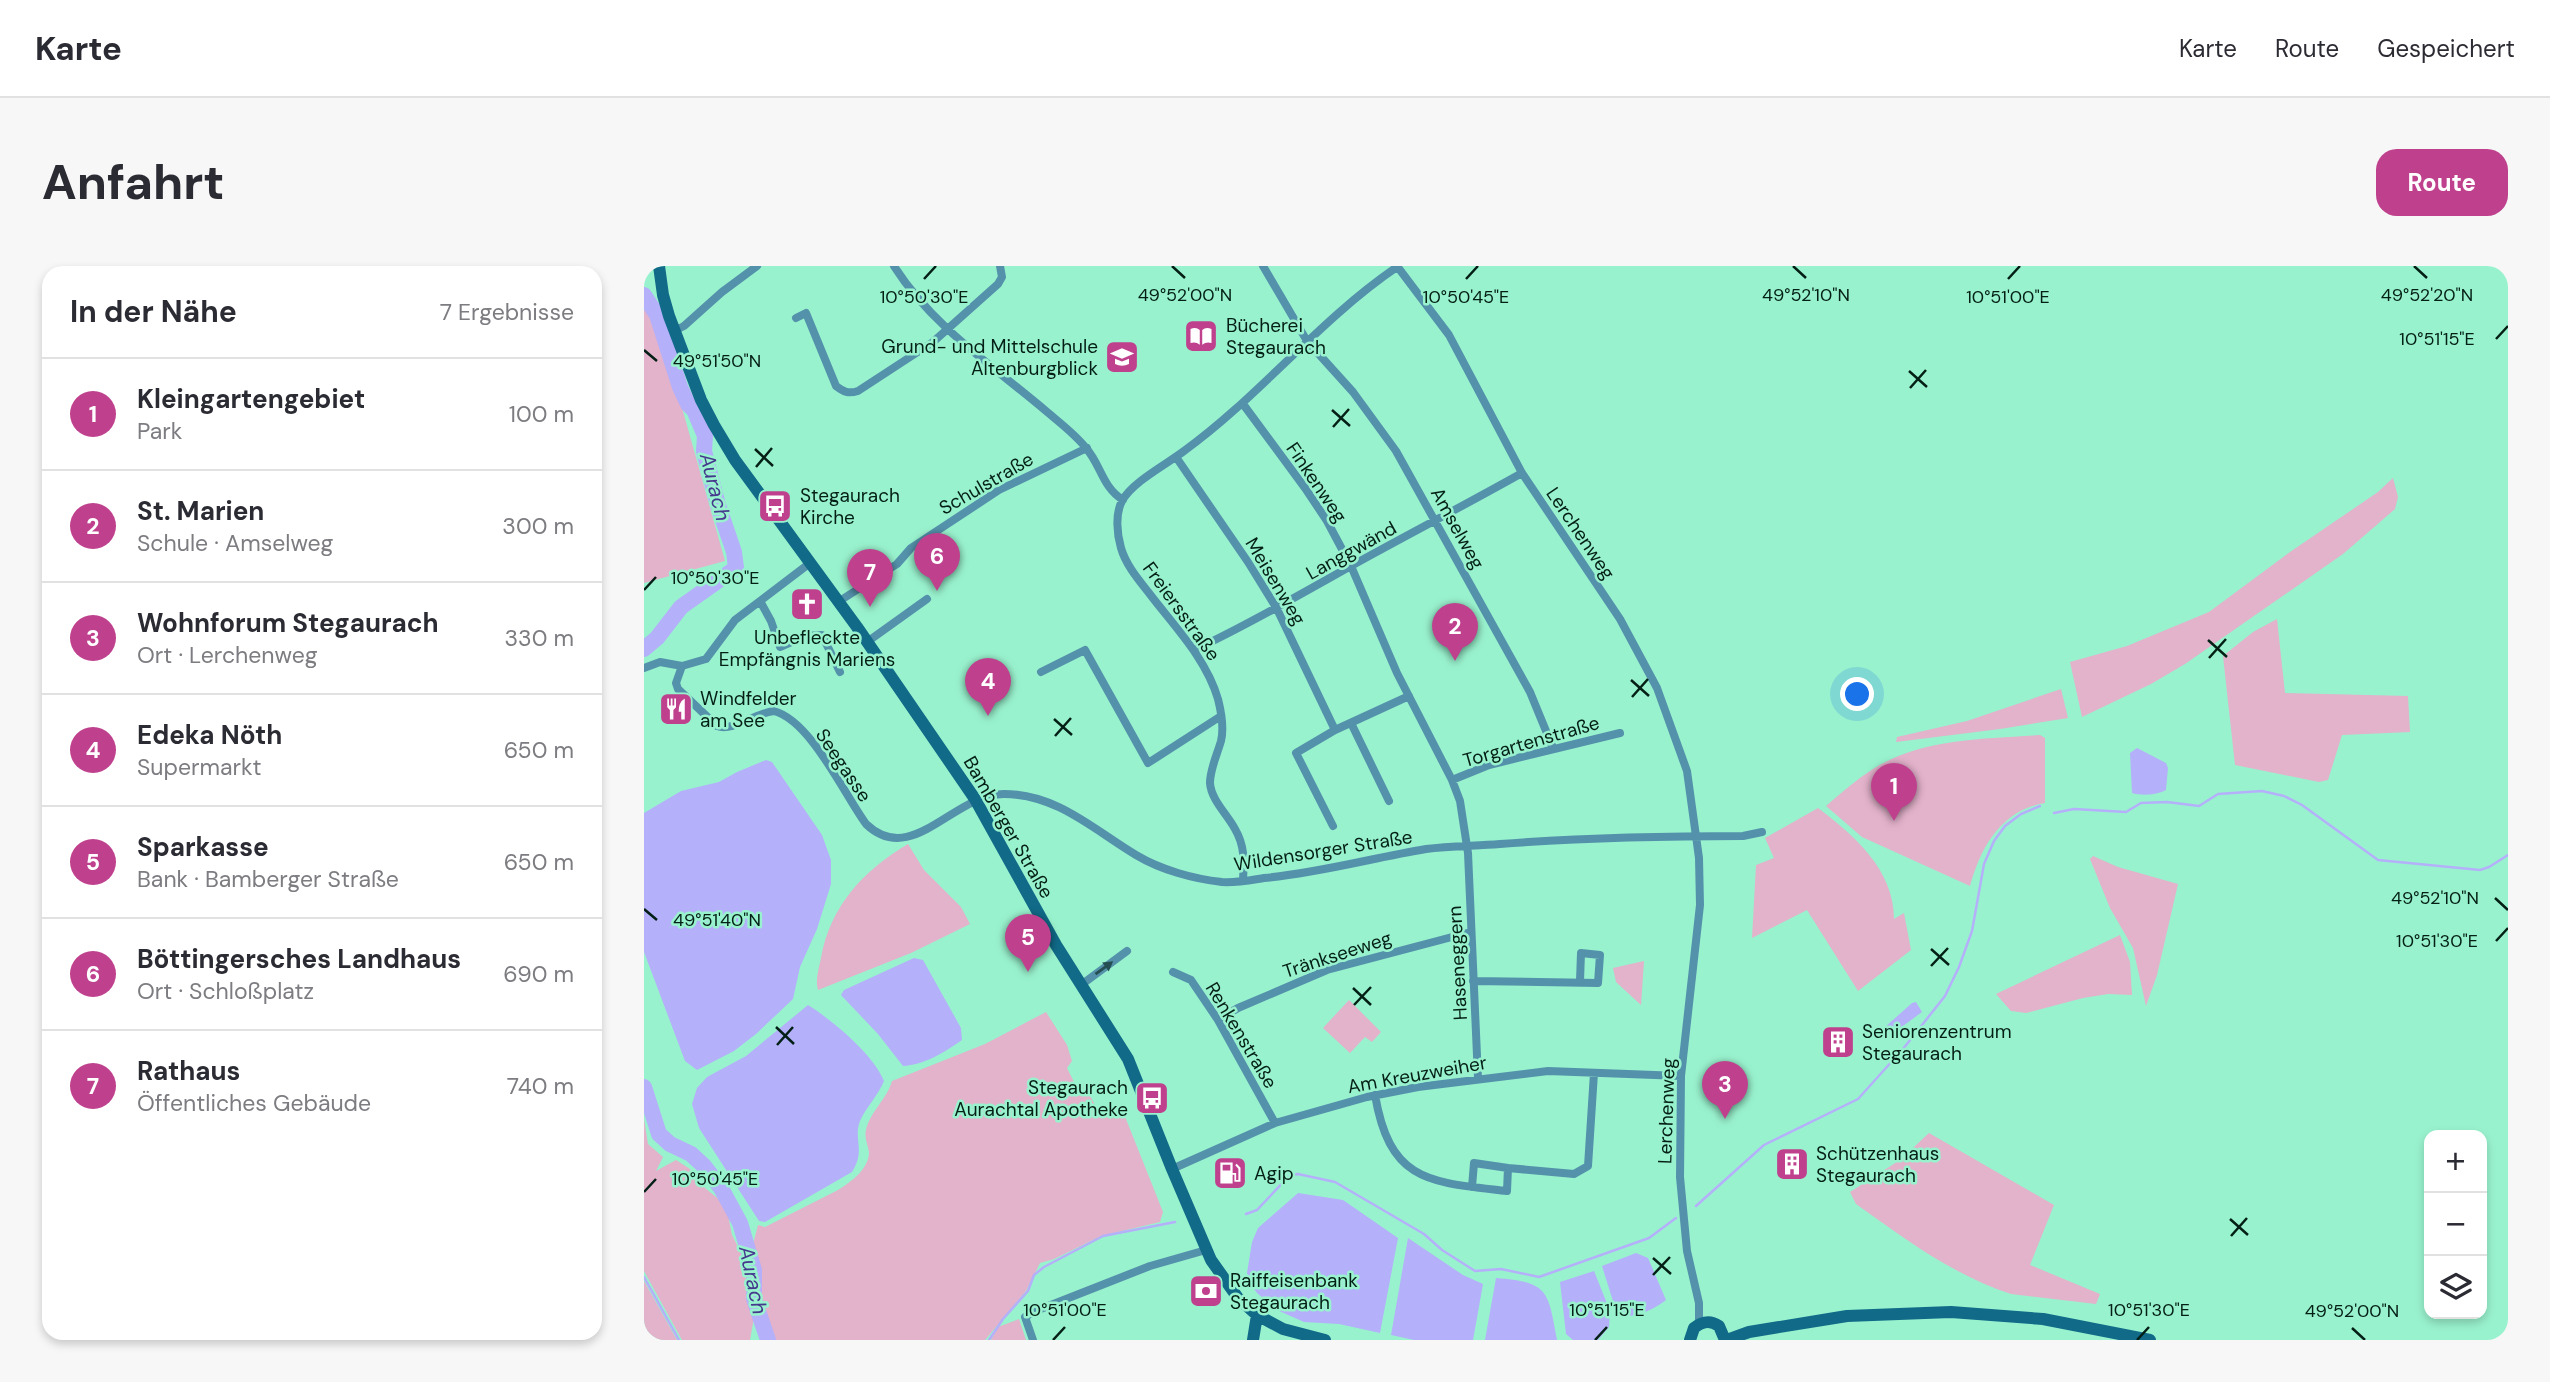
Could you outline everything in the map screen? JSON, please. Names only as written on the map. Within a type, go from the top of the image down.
[{"type":"main road","name":"Bamberger Straße","points":[[659,266],[663,295],[674,331],[701,401],[714,425],[735,460],[867,642],[975,799],[1031,902],[1128,1059],[1206,1250],[1228,1286],[1246,1307],[1257,1315],[1283,1329],[1325,1340]]},
{"type":"main road","points":[[1688,1339],[1704,1323],[1725,1337],[1847,1316],[1951,1312],[2043,1319],[2150,1340]]},
{"type":"main road","points":[[1253,1340],[1257,1315]]},
{"type":"main road","points":[[2124,1335],[2137,1340]]},
{"type":"street","points":[[674,331],[684,327],[722,292],[757,266]]},
{"type":"street","points":[[894,266],[929,312],[947,330],[1087,448],[1108,489],[1123,500],[1137,485],[1215,429],[1307,341],[1397,266]]},
{"type":"street","points":[[796,318],[806,313],[836,386],[845,393],[851,393],[858,391],[947,330],[998,284],[1002,277],[1000,266]]},
{"type":"street","name":"Amselweg","points":[[1263,266],[1307,341],[1353,391],[1389,441],[1530,692],[1553,748]]},
{"type":"street","name":"Lerchenweg","points":[[1397,266],[1449,335],[1522,474],[1620,619],[1657,688],[1687,771],[1697,836],[1700,905],[1681,1076],[1680,1177],[1687,1251],[1704,1323]]},
{"type":"street","name":"Finkenweg","points":[[1243,404],[1312,499],[1352,566],[1409,696],[1452,780]]},
{"type":"street","name":"Schulstraße","points":[[838,602],[897,564],[911,548],[999,491],[1087,448]]},
{"type":"street","name":"Meisenweg","points":[[1176,457],[1277,609],[1335,730]]},
{"type":"street","name":"Langgwänd","points":[[1194,650],[1277,609],[1522,474]]},
{"type":"street","name":"Freiersstraße","points":[[1123,500],[1118,526],[1121,548],[1137,578],[1194,650],[1208,673],[1218,700],[1222,738],[1210,783],[1214,796],[1236,829],[1243,847],[1243,881]]},
{"type":"street","points":[[644,668],[660,662],[682,666],[706,659],[729,628],[810,563]]},
{"type":"street","points":[[867,642],[927,599]]},
{"type":"street","points":[[760,601],[771,621],[780,647],[805,636],[822,635],[840,672]]},
{"type":"street","points":[[1041,672],[1085,650],[1148,763],[1221,716]]},
{"type":"street","name":"Seegasse","points":[[682,666],[676,683],[678,689],[717,726],[724,729],[750,717],[774,711],[791,721],[827,761],[859,815],[872,830],[896,838],[915,836],[975,799]]},
{"type":"street","points":[[1333,826],[1296,753],[1335,730],[1409,696]]},
{"type":"street","points":[[1351,723],[1389,801]]},
{"type":"street","name":"Torgartenstraße","points":[[1452,780],[1489,765],[1620,733]]},
{"type":"street","name":"Haseneggern","points":[[1452,780],[1460,802],[1467,847],[1478,1078]]},
{"type":"street","name":"Wildensorger Straße","points":[[975,799],[991,794],[1034,796],[1060,806],[1139,857],[1200,878],[1226,882],[1326,869],[1428,849],[1623,837],[1697,836]]},
{"type":"street","points":[[1697,836],[1743,836],[1762,832]]},
{"type":"street","name":"Tränkseeweg","points":[[1218,1020],[1238,1008],[1327,970],[1471,932]]},
{"type":"street","points":[[1081,985],[1127,951]]},
{"type":"street","name":"Renkenstraße","points":[[1173,972],[1191,980],[1218,1020],[1275,1123]]},
{"type":"street","points":[[1473,981],[1580,981]]},
{"type":"street","name":"Am Kreuzweiher","points":[[1172,1169],[1275,1123],[1374,1095],[1478,1078],[1548,1071],[1681,1076]]},
{"type":"street","points":[[1472,1187],[1474,1163],[1574,1174],[1588,1166],[1594,1073]]},
{"type":"street","points":[[1374,1095],[1385,1135],[1399,1158],[1413,1172],[1434,1181],[1507,1191],[1508,1168]]},
{"type":"street","points":[[1033,1340],[1025,1317],[1033,1312],[1150,1266],[1206,1250]]},
{"type":"shaded area","points":[[644,303],[658,322],[725,561],[644,583]]},
{"type":"shaded area","points":[[2393,478],[2398,497],[2395,509],[2343,554],[2185,664],[2151,684],[2082,717],[2070,662],[2127,646],[2209,612],[2378,492]]},
{"type":"shaded area","points":[[2277,619],[2285,693],[2408,696],[2410,732],[2342,735],[2328,780],[2319,782],[2235,765],[2223,656],[2253,632]]},
{"type":"shaded area","points":[[2061,689],[2068,718],[1896,742],[1897,737],[1967,721]]},
{"type":"shaded area","points":[[2040,735],[2045,738],[2045,803],[2017,813],[2005,822],[1987,844],[1970,886],[1862,837],[1826,806],[1873,769],[1912,751],[1975,739]]},
{"type":"shaded area","points":[[2137,748],[2166,763],[2166,790],[2149,794],[2132,793],[2130,753]]},
{"type":"shaded area","points":[[766,760],[772,762],[822,835],[831,860],[831,884],[817,929],[800,967],[793,999],[734,1051],[697,1070],[685,1061],[644,952],[644,813],[681,791],[719,782]]},
{"type":"shaded area","points":[[1818,808],[1858,843],[1880,870],[1892,901],[1894,919],[1904,913],[1911,950],[1858,991],[1807,910],[1752,938],[1756,865],[1774,858],[1765,838]]},
{"type":"shaded area","points":[[908,844],[924,870],[961,907],[970,924],[911,953],[818,990],[818,974],[826,939],[841,906],[851,891],[877,865]]},
{"type":"shaded area","points":[[2093,856],[2118,867],[2178,884],[2157,975],[2146,1006],[2133,948],[2110,908],[2090,859]]},
{"type":"shaded area","points":[[2120,935],[2130,962],[2132,995],[2108,994],[2083,998],[2026,1013],[2011,1011],[1996,994]]},
{"type":"shaded area","points":[[914,958],[923,960],[961,1028],[962,1040],[926,1060],[903,1066],[878,1034],[841,995],[844,990]]},
{"type":"shaded area","points":[[1644,961],[1641,1005],[1616,982],[1613,968]]},
{"type":"shaded area","points":[[1349,1000],[1381,1032],[1372,1042],[1365,1037],[1350,1053],[1323,1028]]},
{"type":"shaded area","points":[[1916,1002],[1922,1012],[1887,1035],[1884,1028]]},
{"type":"shaded area","points":[[808,1005],[862,1049],[884,1081],[860,1121],[859,1151],[852,1172],[765,1222],[759,1221],[699,1128],[692,1104],[697,1088],[707,1077],[746,1056]]},
{"type":"shaded area","points":[[1046,1012],[1067,1045],[1072,1061],[1067,1068],[1075,1084],[1083,1083],[1102,1118],[1122,1109],[1163,1212],[1160,1222],[1101,1236],[1040,1263],[1026,1291],[985,1340],[770,1340],[756,1298],[756,1264],[752,1248],[758,1225],[765,1227],[838,1190],[858,1174],[868,1158],[865,1136],[868,1123],[892,1081],[985,1044]]},
{"type":"shaded area","points":[[644,1119],[648,1144],[663,1157],[656,1171],[676,1160],[690,1169],[705,1188],[726,1205],[732,1235],[751,1273],[750,1299],[755,1312],[750,1340],[682,1340],[644,1271]]},
{"type":"shaded area","points":[[1929,1133],[2054,1205],[2030,1265],[2100,1294],[2096,1304],[2011,1294],[1990,1286],[1930,1255],[1856,1204],[1850,1192],[1900,1160]]},
{"type":"shaded area","points":[[1298,1193],[1343,1200],[1398,1238],[1380,1333],[1339,1324],[1304,1322],[1277,1310],[1257,1293],[1250,1283],[1247,1273],[1252,1242],[1258,1228]]},
{"type":"shaded area","points":[[1408,1238],[1463,1275],[1483,1284],[1473,1340],[1414,1340],[1391,1335]]},
{"type":"shaded area","points":[[1636,1253],[1648,1258],[1666,1300],[1643,1313],[1623,1316],[1617,1314],[1602,1266]]},
{"type":"shaded area","points":[[1594,1271],[1610,1311],[1609,1327],[1598,1340],[1573,1340],[1566,1334],[1560,1282]]},
{"type":"shaded area","points":[[1496,1278],[1527,1282],[1543,1292],[1551,1310],[1557,1340],[1485,1340]]},
{"type":"shaded area","points":[[644,1281],[677,1340],[644,1340]]},
{"type":"shaded area","points":[[1019,1319],[1026,1340],[991,1340],[998,1327]]},
{"type":"waterway","name":"Aurach","points":[[644,295],[657,315],[680,387],[705,436],[704,451],[734,552],[736,568],[681,607],[657,638],[644,649]]},
{"type":"waterway","points":[[2054,813],[2074,809],[2126,812],[2141,803],[2167,802],[2199,806],[2218,794],[2262,791],[2284,796],[2302,805],[2378,860],[2480,870],[2508,855]]},
{"type":"waterway","points":[[1696,1206],[1764,1145],[1858,1099],[1903,1049],[1945,996],[1959,967],[1972,931],[1984,864],[1994,841],[2005,826],[2021,814],[2040,806]]},
{"type":"waterway","name":"Aurach","points":[[644,1087],[659,1134],[670,1144],[691,1154],[704,1166],[721,1188],[740,1223],[754,1270],[754,1299],[768,1340]]},
{"type":"waterway","points":[[1246,1214],[1257,1210],[1289,1176],[1298,1174],[1335,1182],[1424,1234],[1442,1250],[1475,1271],[1501,1269],[1539,1277],[1649,1238],[1676,1218]]},
{"type":"waterway","points":[[989,1340],[1003,1319],[1028,1291],[1034,1275],[1044,1267],[1103,1236],[1175,1222]]},
{"type":"waterway","points":[[644,1277],[679,1340]]},
{"type":"place","name":"Bücherei Stegaurach","points":[[1201,336]]},
{"type":"place","name":"Grund- und Mittelschule Altenburgblick","points":[[1122,357]]},
{"type":"place","name":"Stegaurach Kirche","points":[[775,506]]},
{"type":"place","name":"Böttingersches Landhaus","points":[[937,591]]},
{"type":"place","name":"Unbefleckte Empfängnis Mariens","points":[[807,604]]},
{"type":"place","name":"Rathaus","points":[[870,607]]},
{"type":"place","name":"St. Marien","points":[[1455,661]]},
{"type":"place","name":"Windfelder am See","points":[[676,709]]},
{"type":"place","name":"Edeka Nöth","points":[[988,716]]},
{"type":"place","name":"Kleingartengebiet","points":[[1894,821]]},
{"type":"place","name":"Sparkasse","points":[[1028,972]]},
{"type":"place","name":"Seniorenzentrum Stegaurach","points":[[1838,1042]]},
{"type":"place","name":"Stegaurach Aurachtal Apotheke","points":[[1152,1098]]},
{"type":"place","name":"Wohnforum Stegaurach","points":[[1725,1119]]},
{"type":"place","name":"Schützenhaus Stegaurach","points":[[1792,1164]]},
{"type":"place","name":"Agip","points":[[1230,1173]]},
{"type":"place","name":"Raiffeisenbank Stegaurach","points":[[1206,1291]]}]
